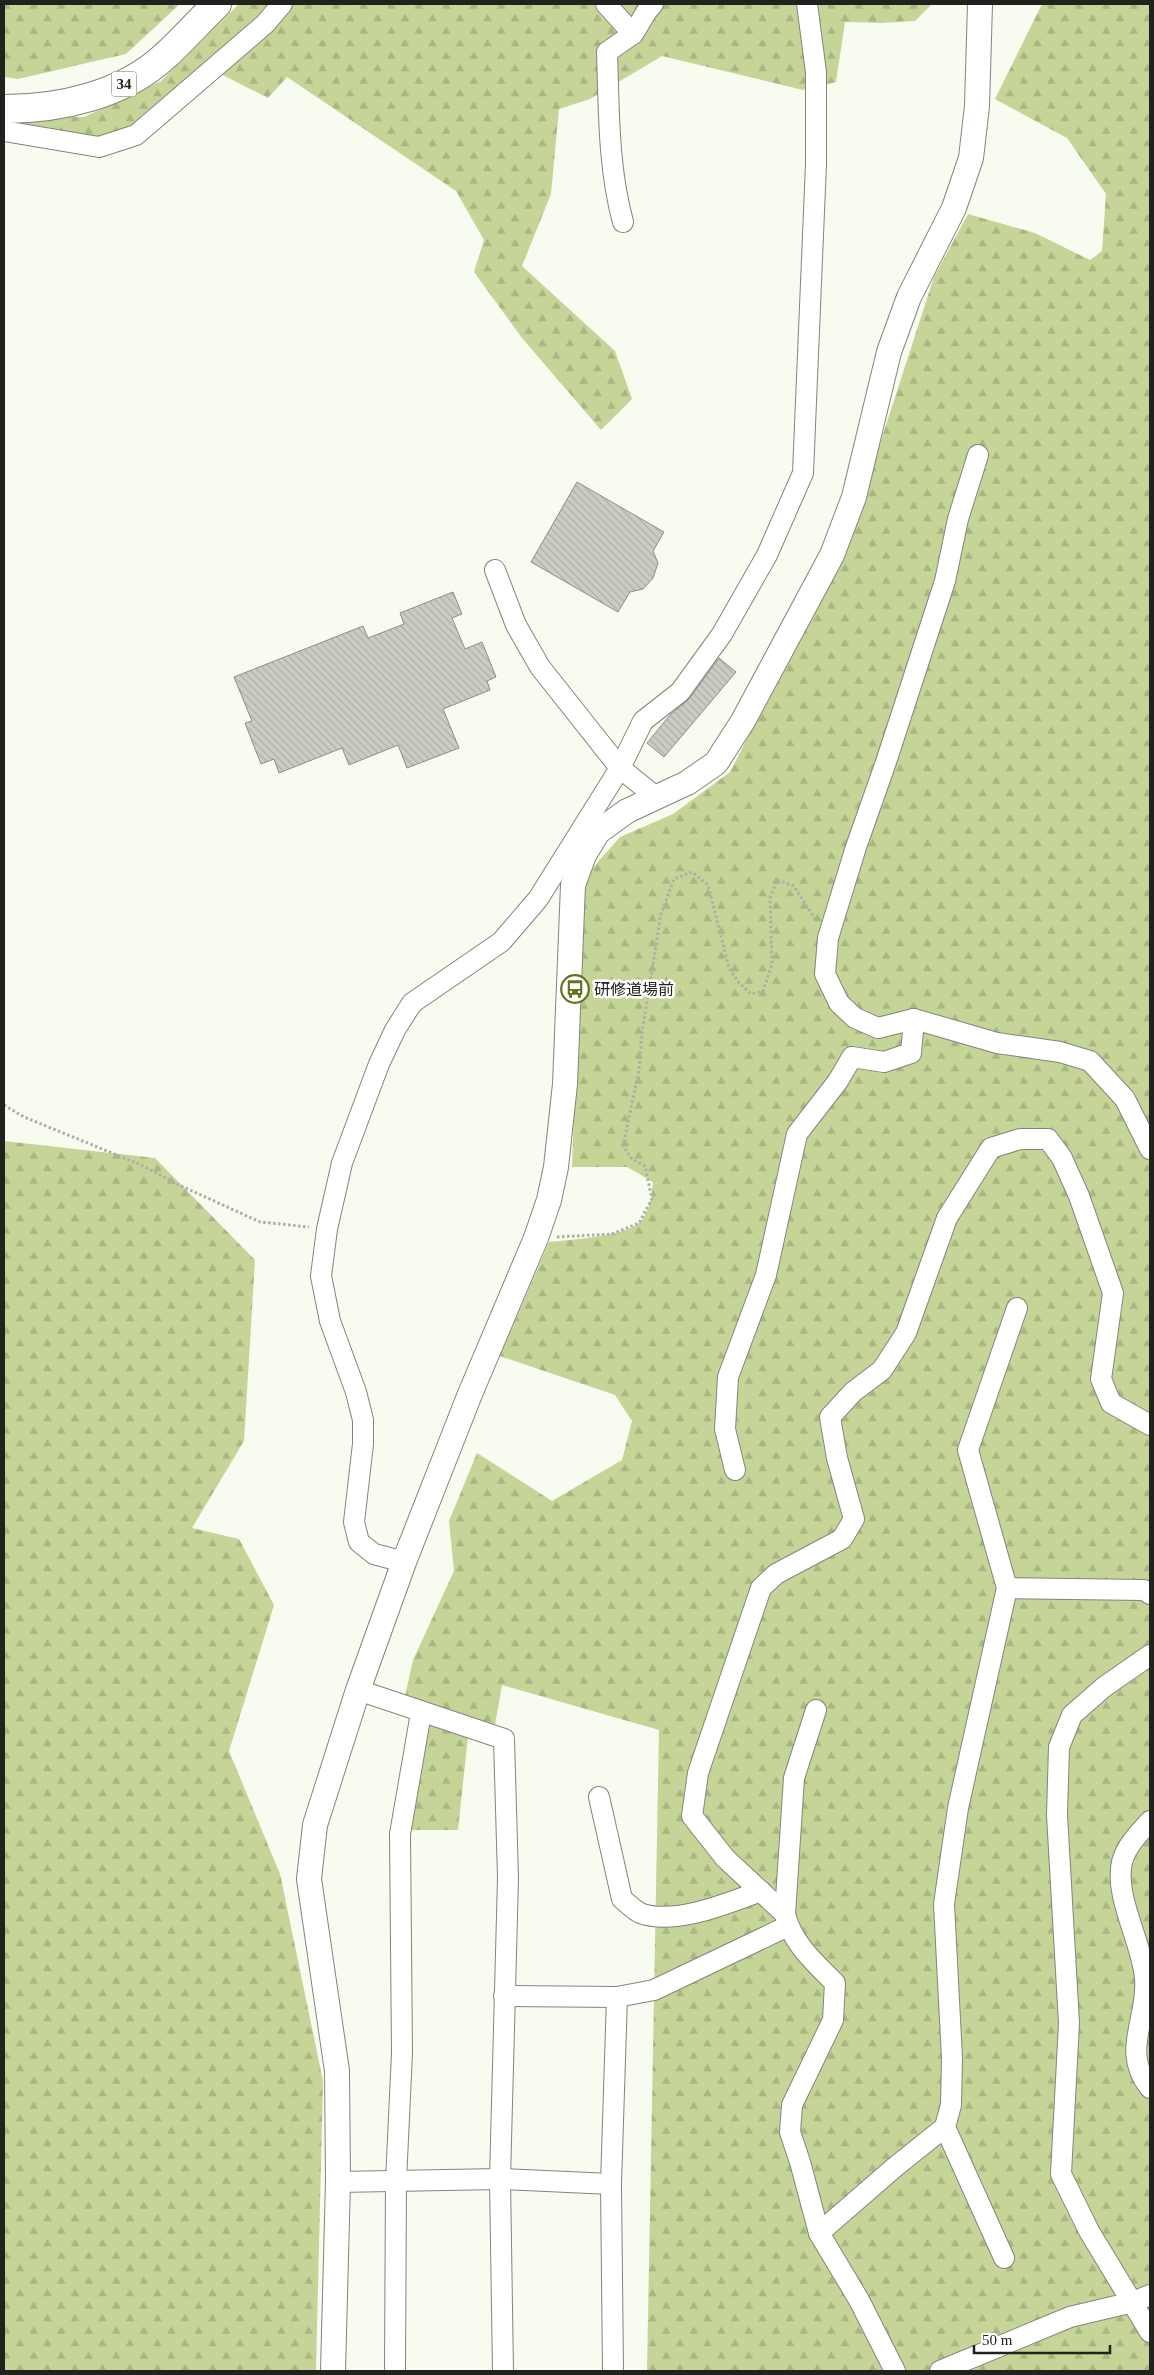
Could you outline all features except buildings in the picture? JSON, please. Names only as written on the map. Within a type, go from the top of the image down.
[{"type":"main road","name":"34","points":[[4,109],[31,109],[80,99],[128,82],[164,57],[216,4]]},
{"type":"street","points":[[4,131],[99,147],[136,135],[265,24],[282,4]]},
{"type":"street","points":[[606,4],[633,34]]},
{"type":"street","points":[[623,222],[615,192],[607,52],[633,34],[647,10],[653,4]]},
{"type":"street","points":[[404,1562],[374,1554],[359,1542],[354,1522],[363,1420],[356,1392],[330,1321],[321,1276],[327,1229],[342,1163],[379,1064],[394,1030],[412,1003],[501,942],[538,899],[620,768],[643,721],[680,692],[722,634],[767,555],[803,473],[816,164],[816,72],[807,4]]},
{"type":"street","points":[[333,2371],[338,2182],[337,2070],[309,1880],[314,1825],[358,1690],[404,1562],[466,1403],[536,1238],[549,1200],[557,1158],[565,1084],[573,885],[584,855],[598,832],[627,812],[687,783],[716,763],[743,721],[832,555],[854,497],[889,352],[909,297],[954,208],[971,158],[976,106],[980,4]]},
{"type":"street","points":[[978,455],[958,519],[945,581],[856,847],[828,938],[825,974],[839,1003],[855,1018],[878,1028],[914,1019],[997,1043],[1060,1052],[1090,1061],[1126,1099],[1150,1149]]},
{"type":"street","points":[[496,570],[516,625],[540,667],[620,768],[656,797]]},
{"type":"street","points":[[735,1470],[725,1429],[728,1377],[766,1275],[796,1134],[838,1081],[852,1057],[884,1062],[911,1053],[914,1019]]},
{"type":"street","points":[[895,2371],[859,2300],[819,2233],[790,2132],[792,2105],[833,2020],[835,1983],[806,1953],[787,1920],[761,1891],[725,1858],[692,1816],[698,1773],[761,1588],[776,1574],[842,1539],[854,1519],[837,1458],[830,1417],[853,1392],[882,1370],[906,1333],[947,1218],[991,1148],[1020,1139],[1048,1139],[1062,1158],[1079,1196],[1113,1294],[1101,1379],[1112,1403],[1150,1425]]},
{"type":"street","points":[[819,2233],[895,2166],[945,2127],[951,2105],[952,2058],[944,1904],[958,1808],[1008,1588],[968,1450],[1017,1308]]},
{"type":"street","points":[[1008,1588],[1144,1590],[1150,1594]]},
{"type":"street","points":[[1150,1655],[1104,1687],[1072,1715],[1059,1747],[1057,1815],[1069,2023],[1061,2174],[1089,2231],[1142,2298],[1150,2332]]},
{"type":"street","points":[[358,1690],[421,1713],[504,1739],[508,1878],[500,2179],[503,2371]]},
{"type":"street","points":[[787,1920],[794,1778],[816,1710]]},
{"type":"street","points":[[395,2371],[396,2181],[402,2053],[400,1834],[421,1713]]},
{"type":"street","points":[[599,1797],[622,1899],[639,1913],[659,1917],[705,1911],[761,1891]]},
{"type":"street","points":[[1150,1821],[1135,1837],[1122,1862],[1122,1886],[1141,1952],[1146,1980],[1144,2008],[1136,2038],[1142,2078],[1150,2088]]},
{"type":"street","points":[[504,1996],[617,1998],[654,1990],[787,1920]]},
{"type":"street","points":[[613,2371],[612,2184],[617,1998]]},
{"type":"street","points":[[945,2127],[1004,2258]]},
{"type":"street","points":[[338,2182],[500,2179],[612,2184]]},
{"type":"street","points":[[940,2371],[1070,2316],[1142,2298]]},
{"type":"path","points":[[536,1238],[612,1234],[639,1223],[652,1199],[645,1166],[632,1158],[623,1146],[639,1070],[642,1032],[661,914],[674,880],[692,872],[708,885],[729,968],[751,994],[763,991],[772,964],[770,898],[777,880],[794,886],[828,938]]},
{"type":"path","points":[[4,1104],[24,1117],[140,1164],[260,1222],[327,1229]]},
{"type":"green space","points":[[4,4],[180,4],[126,54],[18,79],[4,77]]},
{"type":"green space","points":[[239,4],[932,4],[915,21],[881,23],[845,22],[836,82],[803,90],[662,56],[590,99],[559,109],[551,194],[522,266],[615,351],[632,399],[601,430],[522,338],[474,272],[484,240],[456,191],[287,77],[268,98],[213,70],[109,143],[4,124],[4,116],[84,117],[161,81]]},
{"type":"green space","points":[[1042,4],[1150,4],[1150,2371],[647,2371],[659,1730],[502,1685],[495,1725],[470,1718],[458,1830],[407,1830],[424,1702],[405,1696],[413,1660],[454,1571],[449,1521],[477,1453],[552,1501],[622,1460],[632,1421],[615,1395],[500,1356],[549,1242],[611,1234],[633,1227],[643,1218],[651,1198],[653,1182],[627,1167],[572,1167],[582,880],[620,837],[673,814],[730,772],[848,542],[934,277],[968,214],[1035,233],[1090,260],[1102,251],[1106,194],[1067,138],[995,99]]},
{"type":"green space","points":[[4,1141],[155,1158],[255,1260],[244,1441],[192,1528],[239,1539],[274,1605],[229,1751],[280,1874],[323,2081],[316,2371],[4,2371]]},
{"type":"place","name":"研修道場前","points":[[575,989]]}]
